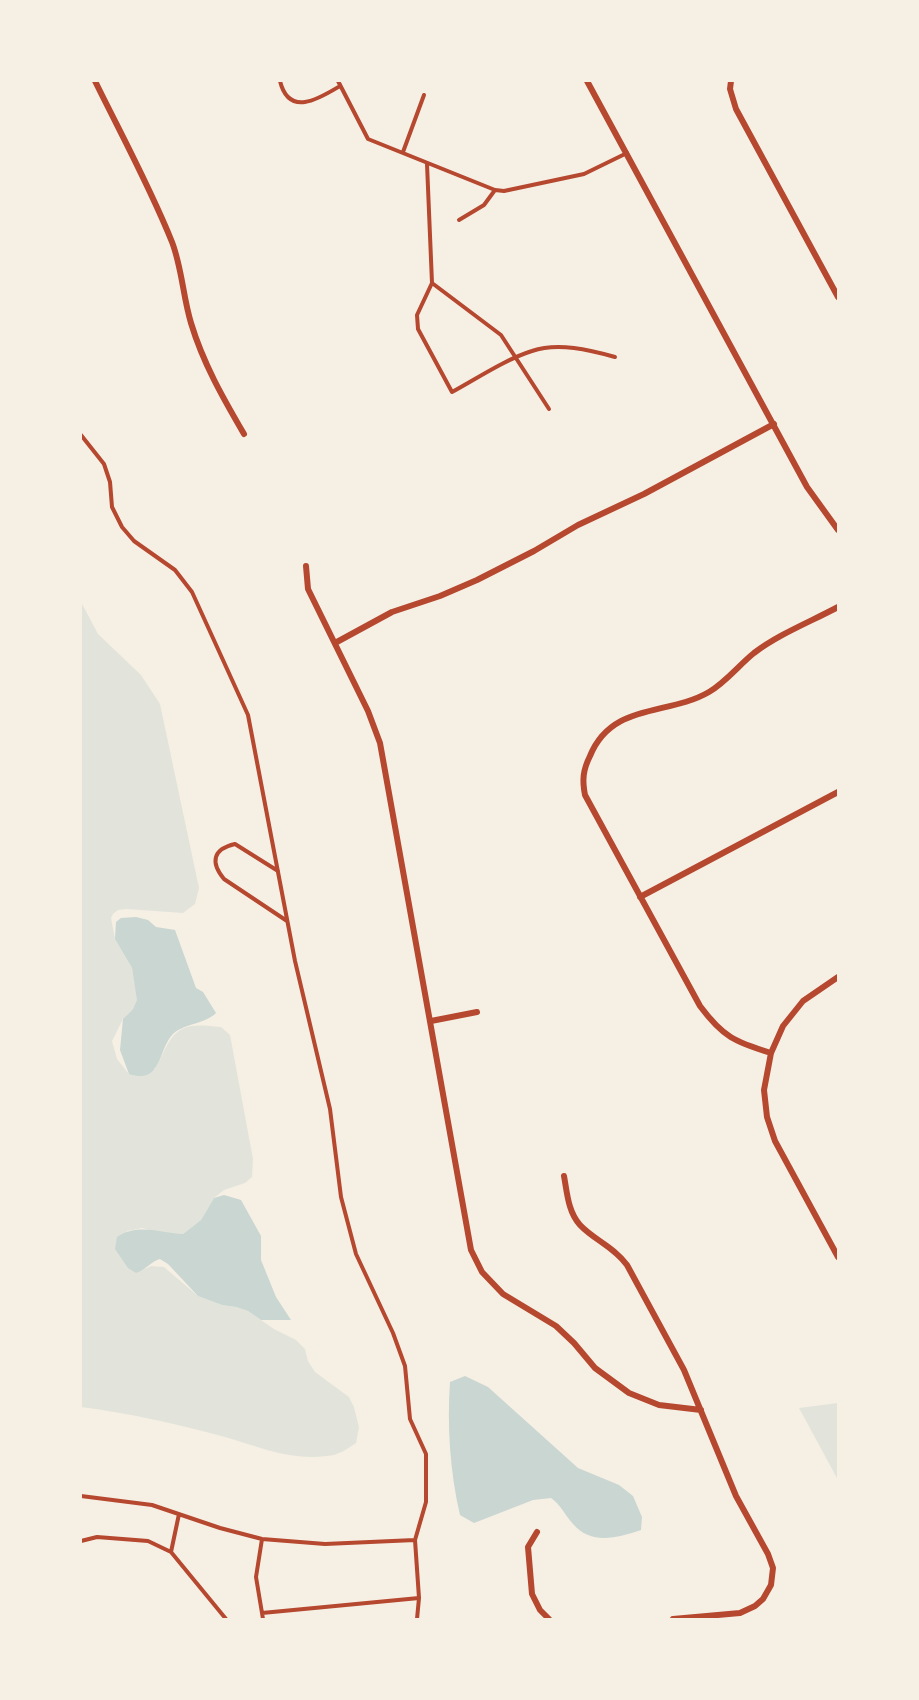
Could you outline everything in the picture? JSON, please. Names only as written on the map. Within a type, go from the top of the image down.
[{"type":"street","points":[[95,81],[173,245],[190,320],[200,350],[244,434]]},
{"type":"street","points":[[587,81],[807,487],[838,530]]},
{"type":"street","points":[[731,81],[730,89],[736,109],[838,297]]},
{"type":"street","points":[[335,643],[392,612],[440,596],[477,580],[534,551],[585,521],[644,494],[774,424]]},
{"type":"street","points":[[306,566],[308,589],[368,711],[380,743],[471,1250],[482,1272],[503,1294],[556,1326],[595,1368],[629,1393],[659,1406],[700,1410]]},
{"type":"street","points":[[771,1053],[728,1037],[711,1021],[700,1006],[585,795],[582,780],[586,763],[594,746],[607,731],[620,721],[708,693],[756,652],[838,607]]},
{"type":"street","points":[[640,897],[838,792]]},
{"type":"street","points":[[838,977],[803,1001],[783,1026],[771,1053],[764,1090],[769,1125],[775,1141],[838,1257]]},
{"type":"street","points":[[431,1021],[477,1012]]},
{"type":"street","points":[[564,1176],[571,1210],[580,1226],[618,1253],[627,1265],[684,1370],[736,1496],[768,1554],[773,1568],[771,1585],[763,1599],[755,1606],[740,1613],[673,1619]]},
{"type":"street","points":[[537,1532],[528,1548],[532,1594],[540,1610],[549,1619]]},
{"type":"lane","points":[[280,81],[287,96],[297,102],[312,102],[340,86]]},
{"type":"lane","points":[[338,81],[369,139],[495,190],[584,174],[627,153]]},
{"type":"lane","points":[[403,152],[424,95]]},
{"type":"lane","points":[[427,164],[432,283],[417,315],[418,329],[452,392],[533,350],[587,349],[615,357]]},
{"type":"lane","points":[[459,220],[484,205],[495,190]]},
{"type":"lane","points":[[432,283],[501,335],[549,409]]},
{"type":"lane","points":[[81,435],[104,464],[110,482],[112,507],[122,527],[134,541],[175,570],[192,592],[248,715],[295,960],[330,1109],[341,1197],[356,1254],[393,1333],[405,1366],[410,1419],[426,1454],[426,1502],[415,1540],[419,1598],[417,1619]]},
{"type":"lane","points":[[278,872],[235,844],[226,846],[218,852],[215,859],[216,869],[224,879],[287,921]]},
{"type":"lane","points":[[81,1496],[152,1505],[220,1528],[262,1539],[325,1544],[415,1540]]},
{"type":"lane","points":[[171,1552],[179,1514]]},
{"type":"lane","points":[[81,1541],[97,1537],[148,1541],[171,1552],[226,1619]]},
{"type":"lane","points":[[262,1539],[256,1577],[263,1619]]},
{"type":"lane","points":[[262,1613],[419,1598]]},
{"type":"shaded area","points":[[81,602],[98,634],[141,675],[160,704],[199,888],[195,904],[183,913],[127,909],[118,910],[111,918],[115,939],[132,968],[138,1000],[123,1019],[112,1041],[117,1059],[129,1074],[155,1069],[172,1037],[178,1032],[194,1026],[221,1027],[230,1035],[253,1159],[252,1177],[245,1183],[224,1190],[214,1198],[201,1220],[183,1234],[155,1232],[142,1228],[127,1231],[136,1273],[151,1266],[164,1267],[198,1296],[248,1311],[274,1329],[296,1340],[305,1349],[308,1361],[315,1372],[349,1397],[354,1407],[359,1427],[356,1443],[335,1454],[314,1457],[288,1455],[171,1423],[81,1407]]},
{"type":"shaded area","points":[[136,917],[148,920],[156,927],[175,930],[196,988],[203,992],[216,1013],[212,1017],[174,1033],[154,1070],[140,1076],[129,1074],[120,1050],[123,1019],[133,1009],[137,1000],[132,968],[115,939],[116,922],[121,918]]},
{"type":"shaded area","points":[[224,1195],[241,1200],[261,1236],[261,1260],[276,1297],[291,1320],[261,1320],[248,1311],[198,1296],[168,1264],[160,1259],[136,1273],[128,1268],[115,1249],[117,1237],[133,1230],[183,1234],[201,1220],[214,1198]]},
{"type":"shaded area","points":[[465,1376],[488,1387],[578,1468],[619,1485],[633,1496],[642,1517],[641,1530],[605,1538],[588,1535],[573,1524],[551,1498],[533,1500],[474,1523],[460,1515],[452,1466],[449,1399],[450,1382]]},
{"type":"shaded area","points":[[838,1403],[838,1480],[799,1408]]}]
